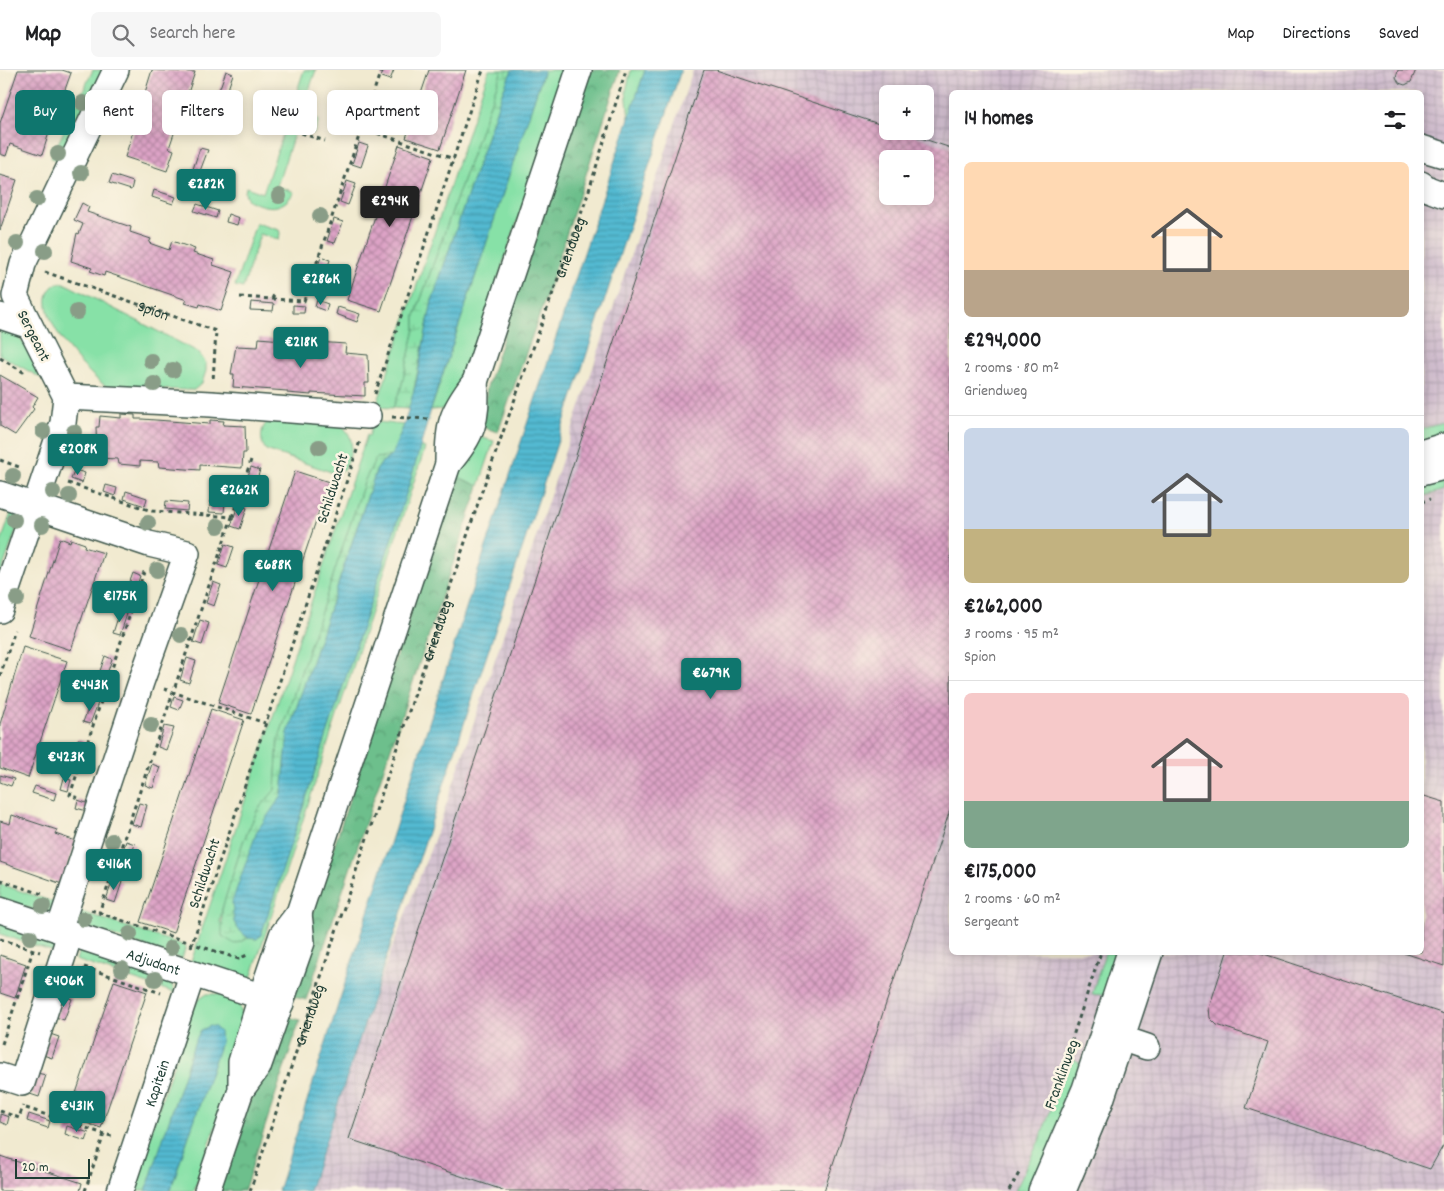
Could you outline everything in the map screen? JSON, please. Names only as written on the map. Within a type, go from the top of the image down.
[{"type":"street","name":"Sergeant","points":[[66,397],[30,326],[8,296],[116,70]]},
{"type":"street","name":"Griendweg","points":[[207,1191],[240,1090],[258,1067],[271,1000],[277,949],[282,935],[299,913],[448,464],[466,443],[478,407],[475,382],[579,70]]},
{"type":"street","points":[[1424,149],[1444,155]]},
{"type":"street","points":[[1424,181],[1444,184]]},
{"type":"street","points":[[1424,186],[1444,195]]},
{"type":"street","points":[[0,316],[30,326]]},
{"type":"street","points":[[0,610],[63,423],[66,397],[211,404],[368,416]]},
{"type":"street","points":[[1424,452],[1444,446]]},
{"type":"street","points":[[1424,472],[1444,467]]},
{"type":"street","points":[[0,494],[154,545],[187,553],[141,682],[68,903],[62,960],[22,1083],[0,1076]]},
{"type":"street","name":"Adjudant","points":[[0,910],[271,1000]]},
{"type":"street","name":"Griendweg","points":[[271,1000],[302,942],[299,913]]},
{"type":"street","name":"Franklinweg","points":[[1063,1191],[1097,1112],[1129,955]]},
{"type":"street","name":"Franklinweg","points":[[1041,1191],[1085,1089],[1112,1036],[1149,955]]},
{"type":"street","name":"Kapitein","points":[[120,1191],[184,1000],[188,974]]},
{"type":"street","points":[[1112,1036],[1147,1047]]},
{"type":"path","points":[[374,90],[381,70]]},
{"type":"path","name":"Schildwacht","points":[[188,974],[192,944],[484,70]]},
{"type":"path","name":"Griendweg","points":[[250,1191],[482,491],[586,200],[626,70]]},
{"type":"path","points":[[307,135],[325,141]]},
{"type":"path","points":[[240,297],[304,301],[360,135]]},
{"type":"path","points":[[383,135],[454,159]]},
{"type":"path","name":"Spion","points":[[23,264],[216,331],[211,404]]},
{"type":"path","points":[[272,299],[275,292]]},
{"type":"path","points":[[394,417],[438,420]]},
{"type":"path","points":[[232,517],[252,457]]},
{"type":"path","points":[[0,460],[23,468]]},
{"type":"path","points":[[101,805],[70,795],[154,545]]},
{"type":"path","points":[[141,682],[266,723]]},
{"type":"path","points":[[0,880],[239,959],[265,945],[277,949]]},
{"type":"path","points":[[0,939],[184,1000]]},
{"type":"path","points":[[2,1044],[33,950]]},
{"type":"path","name":"Franklinweg","points":[[1055,1091],[1100,955]]},
{"type":"path","points":[[23,1107],[104,1134]]},
{"type":"path","points":[[1009,1191],[1023,1166]]},
{"type":"shaded area","points":[[693,70],[1444,70],[1444,1191],[298,1191],[437,832]]},
{"type":"green space","points":[[93,70],[104,70],[95,90],[85,90],[85,111],[75,132],[75,108]]},
{"type":"green space","points":[[304,70],[316,70],[309,90],[297,90]]},
{"type":"green space","points":[[489,70],[502,70],[415,316],[415,329],[401,388],[393,408],[376,407]]},
{"type":"green space","points":[[502,70],[512,70],[502,93],[432,301],[412,399],[408,409],[393,408],[401,388],[415,329],[415,316]]},
{"type":"green space","points":[[544,70],[568,70],[463,383],[445,409],[431,410]]},
{"type":"green space","points":[[591,70],[620,70],[547,294],[498,432],[482,427],[487,387]]},
{"type":"green space","points":[[631,70],[645,70],[629,118],[626,91]]},
{"type":"green space","points":[[62,135],[74,135],[61,162],[51,158]]},
{"type":"green space","points":[[283,135],[294,135],[277,186],[294,192],[285,203],[268,206],[248,200],[245,193],[246,187],[263,193]]},
{"type":"green space","points":[[256,223],[279,230],[279,240],[260,234],[243,288],[235,286]]},
{"type":"green space","points":[[64,283],[198,352],[206,363],[206,371],[202,383],[194,390],[109,388],[99,381],[74,355],[52,323],[47,307],[48,294],[56,284]]},
{"type":"green space","points":[[0,325],[9,330],[27,347],[43,377],[41,378],[0,355]]},
{"type":"green space","points":[[270,420],[342,426],[351,441],[351,452],[345,469],[334,473],[266,450],[262,442],[262,430]]},
{"type":"green space","points":[[378,422],[404,425],[391,456],[376,458],[365,480],[278,741],[275,791],[258,809],[243,842],[222,909],[220,922],[235,944],[248,938],[257,939],[261,935],[411,479],[420,446],[425,448],[250,981],[191,962],[367,435],[369,436],[372,426]]},
{"type":"green space","points":[[1444,423],[1444,440],[1424,445],[1424,428]]},
{"type":"green space","points":[[479,437],[494,441],[479,486],[458,477]]},
{"type":"green space","points":[[391,456],[382,462],[376,471],[288,733],[282,795],[271,812],[243,934],[248,938],[235,944],[222,936],[222,909],[243,842],[258,809],[275,790],[278,741],[365,480],[376,458]]},
{"type":"green space","points":[[1444,474],[1444,490],[1424,496],[1424,479]]},
{"type":"green space","points":[[458,477],[479,486],[306,1000],[290,996],[310,920],[418,589]]},
{"type":"green space","points":[[12,510],[22,513],[0,576],[0,545]]},
{"type":"green space","points":[[0,884],[56,903],[52,916],[0,898]]},
{"type":"green space","points":[[76,910],[186,946],[182,959],[72,922]]},
{"type":"green space","points":[[0,920],[59,940],[54,952],[0,934]]},
{"type":"green space","points":[[80,947],[169,978],[175,993],[76,960]]},
{"type":"green space","points":[[1104,955],[1121,955],[1107,993],[1102,995],[1092,994]]},
{"type":"green space","points":[[207,994],[218,994],[239,1004],[244,1021],[231,1080],[194,1191],[170,1191],[221,1042],[195,1041],[146,1191],[130,1191],[192,1011],[198,1000]]},
{"type":"green space","points":[[285,1016],[300,1020],[244,1191],[217,1191],[251,1098],[266,1068]]},
{"type":"green space","points":[[1070,1057],[1079,1062],[1082,1072],[1034,1191],[1014,1191],[1040,1139]]},
{"type":"water","points":[[512,70],[544,70],[432,406],[411,479],[261,935],[257,939],[248,938],[238,929],[234,922],[232,902],[257,831],[282,795],[288,733],[376,471],[382,462],[391,456],[404,425],[416,383],[432,301],[502,93]]},
{"type":"water","points":[[645,70],[681,70],[309,1191],[278,1191],[479,568]]},
{"type":"water","points":[[210,1026],[215,1027],[220,1032],[221,1042],[170,1191],[146,1191],[195,1041],[201,1030]]},
{"type":"building","points":[[18,70],[62,70],[71,73],[65,90],[15,90],[15,135],[48,135],[42,155],[10,144],[6,156],[0,154],[0,123]]},
{"type":"building","points":[[152,70],[195,72],[189,90],[162,90],[162,135],[173,135],[169,148],[174,150],[167,171],[125,157],[132,135],[152,135],[152,90],[146,90]]},
{"type":"building","points":[[384,70],[394,70],[390,80],[381,77]]},
{"type":"building","points":[[429,70],[466,70],[440,149],[406,138],[407,135],[438,135],[438,90],[422,90]]},
{"type":"building","points":[[704,70],[716,70],[879,124],[879,140],[927,140],[949,147],[949,813],[824,1191],[506,1191],[349,1139]]},
{"type":"building","points":[[1398,70],[1416,70],[1411,82],[1405,85],[1399,83],[1396,77]]},
{"type":"building","points":[[226,71],[233,74],[228,90],[219,90]]},
{"type":"building","points":[[359,143],[368,146],[361,167],[352,164]]},
{"type":"building","points":[[399,145],[433,157],[381,311],[347,300]]},
{"type":"building","points":[[200,148],[208,150],[200,171],[193,169]]},
{"type":"building","points":[[0,175],[17,180],[0,230]]},
{"type":"building","points":[[112,175],[133,182],[131,190],[109,183]]},
{"type":"building","points":[[347,181],[356,184],[348,205],[340,202]]},
{"type":"building","points":[[154,190],[176,197],[173,204],[152,197]]},
{"type":"building","points":[[82,203],[89,207],[87,212],[131,227],[130,232],[151,239],[149,243],[169,250],[172,241],[195,249],[193,253],[214,260],[213,265],[234,272],[221,311],[200,304],[199,307],[185,303],[187,300],[105,272],[104,276],[90,271],[92,268],[71,261],[77,233],[79,234],[83,224],[74,220]]},
{"type":"building","points":[[197,204],[218,211],[216,218],[194,211]]},
{"type":"building","points":[[228,214],[239,218],[237,225],[226,222]]},
{"type":"building","points":[[334,219],[343,222],[335,243],[327,241]]},
{"type":"building","points":[[321,257],[330,260],[323,282],[314,278]]},
{"type":"building","points":[[317,300],[328,304],[326,311],[315,307]]},
{"type":"building","points":[[251,302],[274,304],[273,311],[250,310]]},
{"type":"building","points":[[293,305],[305,306],[304,313],[293,313]]},
{"type":"building","points":[[338,307],[360,314],[357,322],[336,314]]},
{"type":"building","points":[[259,338],[282,340],[282,349],[301,350],[301,341],[346,344],[345,353],[368,355],[369,383],[365,383],[365,396],[311,393],[311,395],[287,393],[287,391],[233,387],[234,374],[231,374],[236,346],[258,347]]},
{"type":"building","points":[[0,375],[38,397],[32,407],[34,409],[15,435],[0,426]]},
{"type":"building","points":[[121,414],[135,415],[135,419],[210,424],[210,420],[224,421],[223,425],[245,426],[246,453],[243,453],[242,468],[200,465],[200,470],[159,467],[158,462],[140,461],[140,466],[119,464],[118,459],[97,458],[96,427],[99,427],[100,416],[121,418]]},
{"type":"building","points":[[251,467],[260,470],[253,491],[244,488]]},
{"type":"building","points":[[75,470],[85,473],[82,483],[71,479]]},
{"type":"building","points":[[295,471],[329,482],[251,714],[218,703]]},
{"type":"building","points":[[106,485],[117,488],[115,496],[104,492]]},
{"type":"building","points":[[126,491],[147,498],[145,506],[124,499]]},
{"type":"building","points":[[166,501],[188,503],[187,511],[165,509]]},
{"type":"building","points":[[210,501],[225,502],[224,513],[209,512]]},
{"type":"building","points":[[238,505],[247,508],[240,529],[231,526]]},
{"type":"building","points":[[60,538],[70,542],[71,539],[85,544],[84,547],[104,553],[71,650],[29,636]]},
{"type":"building","points":[[225,544],[234,547],[227,568],[218,565]]},
{"type":"building","points":[[133,573],[140,576],[133,597],[125,595]]},
{"type":"building","points":[[213,582],[221,585],[214,606],[206,603]]},
{"type":"building","points":[[120,611],[127,614],[120,635],[113,633]]},
{"type":"building","points":[[200,620],[209,623],[202,645],[193,642]]},
{"type":"building","points":[[23,647],[67,661],[28,778],[0,768],[0,724]]},
{"type":"building","points":[[105,656],[112,659],[105,680],[98,677]]},
{"type":"building","points":[[187,658],[196,661],[189,683],[180,680]]},
{"type":"building","points":[[174,697],[183,700],[179,710],[171,707]]},
{"type":"building","points":[[91,701],[98,703],[90,724],[83,722]]},
{"type":"building","points":[[211,709],[244,720],[173,933],[140,922]]},
{"type":"building","points":[[164,726],[174,728],[166,750],[158,747]]},
{"type":"building","points":[[78,739],[85,741],[77,763],[70,760]]},
{"type":"building","points":[[152,764],[160,767],[153,788],[145,785]]},
{"type":"building","points":[[0,775],[14,779],[11,786],[0,782]]},
{"type":"building","points":[[64,778],[71,780],[68,791],[61,789]]},
{"type":"building","points":[[35,786],[56,793],[54,800],[32,793]]},
{"type":"building","points":[[1424,796],[1444,802],[1444,966],[1410,955],[1424,955]]},
{"type":"building","points":[[78,800],[89,804],[87,811],[76,808]]},
{"type":"building","points":[[139,803],[147,805],[141,827],[132,824]]},
{"type":"building","points":[[12,815],[57,830],[55,834],[76,841],[62,884],[0,862],[0,821],[10,824]]},
{"type":"building","points":[[126,841],[135,844],[128,865],[119,862]]},
{"type":"building","points":[[113,879],[122,882],[115,903],[106,900]]},
{"type":"building","points":[[0,955],[26,964],[15,998],[0,993]]},
{"type":"building","points":[[1226,955],[1267,955],[1444,1014],[1444,1144],[1430,1169],[1246,1108],[1268,1042],[1217,1025],[1210,1018],[1209,1008]]},
{"type":"building","points":[[73,968],[81,971],[78,981],[69,978]]},
{"type":"building","points":[[114,981],[147,992],[101,1128],[68,1117]]},
{"type":"building","points":[[63,996],[72,999],[64,1020],[56,1017]]},
{"type":"building","points":[[50,1034],[59,1037],[52,1058],[43,1055]]},
{"type":"building","points":[[37,1073],[46,1075],[39,1097],[30,1094]]},
{"type":"building","points":[[0,1114],[9,1117],[7,1125],[0,1122]]},
{"type":"building","points":[[29,1114],[50,1121],[48,1128],[27,1121]]},
{"type":"building","points":[[67,1126],[89,1133],[86,1141],[65,1134]]},
{"type":"building","points":[[0,1156],[82,1183],[80,1191],[0,1191]]}]
